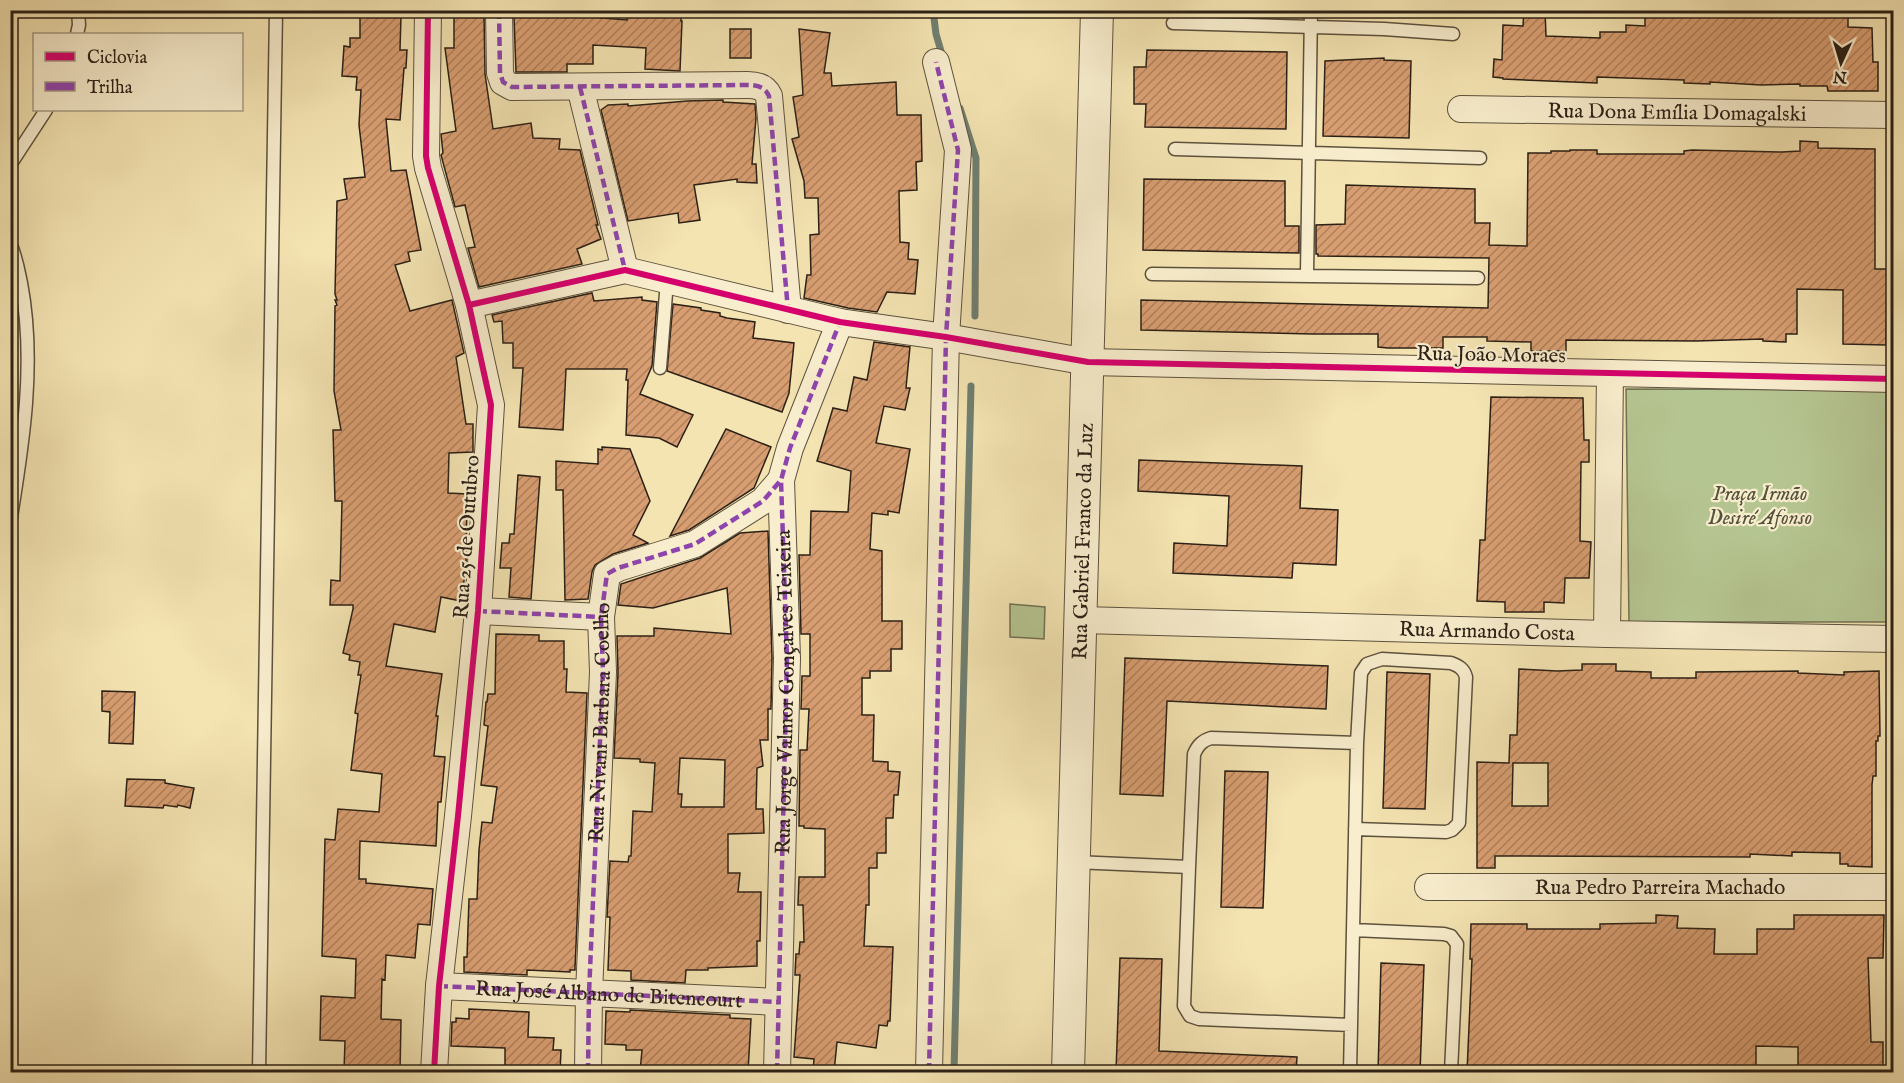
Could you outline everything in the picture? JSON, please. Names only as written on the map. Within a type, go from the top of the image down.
[{"type":"street","name":"Rua 25 de Outubro","points":[[428,10],[426,156],[469,305],[491,405],[478,611],[439,986],[434,1072]]},
{"type":"street","points":[[500,10],[500,73],[502,82],[512,87],[755,85],[766,91],[769,96],[788,310]]},
{"type":"street","name":"Rua Gabriel Franco da Luz","points":[[1068,1072],[1097,10]]},
{"type":"street","points":[[928,1072],[946,337],[958,150],[936,62]]},
{"type":"street","points":[[469,305],[625,270],[580,87]]},
{"type":"street","name":"Rua Dona Emília Domagalski","points":[[1461,109],[1893,115]]},
{"type":"street","name":"Rua João Moraes","points":[[625,270],[840,322],[946,337],[1088,362],[1893,379]]},
{"type":"street","name":"Rua Jorge Valmor Gonçalves Teixeira","points":[[777,1072],[787,658],[781,480],[789,448],[840,322]]},
{"type":"street","points":[[1607,634],[1610,373]]},
{"type":"street","name":"Rua Nivani Barbara Coelho","points":[[588,1072],[589,993],[603,672],[601,616],[607,574],[695,544],[763,501],[781,480]]},
{"type":"street","points":[[478,611],[601,616]]},
{"type":"street","name":"Rua Armando Costa","points":[[1081,620],[1893,639]]},
{"type":"street","name":"Rua Pedro Parreira Machado","points":[[1428,887],[1893,887]]},
{"type":"street","name":"Rua José Albano de Bitencourt","points":[[439,986],[778,1002]]},
{"type":"lane","points":[[77,33],[78,10]]},
{"type":"lane","points":[[259,1072],[276,10]]},
{"type":"lane","points":[[1307,274],[1311,10]]},
{"type":"lane","points":[[1173,23],[1384,29],[1454,34]]},
{"type":"lane","points":[[10,165],[45,111]]},
{"type":"lane","points":[[1175,149],[1480,158]]},
{"type":"lane","points":[[10,243],[15,253],[25,307],[28,364],[20,463],[10,523]]},
{"type":"lane","points":[[1152,274],[1307,274],[1478,278]]},
{"type":"lane","points":[[660,368],[667,281]]},
{"type":"lane","points":[[1350,1072],[1355,829],[1357,743],[1361,673],[1367,664],[1382,659],[1457,665],[1465,672],[1466,677],[1459,823],[1446,832],[1355,829]]},
{"type":"lane","points":[[1351,1024],[1199,1019],[1190,1016],[1184,1006],[1194,754],[1200,743],[1210,738],[1357,743]]},
{"type":"lane","points":[[1074,862],[1189,867]]},
{"type":"lane","points":[[1353,930],[1444,934],[1451,936],[1457,944],[1451,1072]]},
{"type":"green space","name":"Praça Irmão Desiré Afonso","points":[[1626,389],[1893,390],[1893,622],[1629,622]]},
{"type":"green space","points":[[1010,604],[1045,607],[1044,639],[1010,637]]},
{"type":"building","points":[[549,10],[590,11],[590,17],[627,20],[627,11],[681,15],[680,71],[645,69],[646,48],[593,45],[593,64],[567,64],[567,72],[516,72],[514,17],[548,17]]},
{"type":"building","points":[[1524,10],[1545,10],[1546,36],[1600,38],[1600,32],[1626,32],[1626,25],[1645,26],[1645,10],[1840,10],[1840,12],[1848,12],[1848,27],[1872,28],[1873,62],[1878,62],[1878,91],[1828,91],[1827,86],[1800,86],[1800,84],[1761,85],[1710,82],[1710,84],[1684,83],[1684,80],[1597,77],[1597,83],[1493,77],[1494,59],[1502,60],[1503,25],[1523,26]]},
{"type":"building","points":[[360,15],[401,16],[400,50],[407,50],[400,120],[386,119],[391,171],[406,170],[421,250],[408,252],[410,261],[395,265],[410,311],[452,300],[464,353],[456,357],[466,424],[473,424],[473,452],[449,453],[448,493],[467,494],[466,567],[461,601],[441,597],[435,632],[394,624],[386,666],[442,674],[436,716],[438,716],[434,756],[445,757],[441,802],[438,802],[436,846],[360,841],[359,879],[366,879],[366,883],[433,889],[430,925],[418,924],[415,958],[386,955],[385,980],[382,979],[381,1019],[401,1020],[400,1072],[344,1071],[345,1041],[320,1040],[321,996],[355,998],[356,959],[322,956],[325,839],[335,840],[338,809],[379,812],[382,774],[351,770],[358,714],[355,713],[361,675],[358,675],[360,662],[349,660],[350,655],[343,653],[353,605],[330,605],[331,580],[340,581],[342,501],[335,501],[333,430],[341,430],[334,391],[337,201],[347,199],[344,179],[365,177],[359,125],[361,90],[356,90],[357,77],[342,76],[344,46],[350,47],[350,38],[360,38]]},
{"type":"building","points":[[454,15],[484,15],[485,74],[493,129],[531,123],[533,138],[560,139],[559,149],[580,150],[601,239],[577,249],[582,264],[479,287],[468,248],[475,247],[465,205],[455,207],[441,155],[443,153],[441,134],[456,131],[445,48],[454,48]]},
{"type":"building","points":[[730,29],[751,29],[751,58],[730,58]]},
{"type":"building","points":[[799,29],[830,33],[824,73],[831,73],[832,86],[896,82],[897,115],[921,115],[922,161],[916,162],[917,190],[899,191],[900,242],[909,243],[908,259],[918,260],[915,294],[887,292],[877,312],[804,298],[807,275],[811,275],[810,235],[819,234],[818,198],[805,198],[804,181],[792,139],[799,137],[793,97],[803,95]]},
{"type":"building","points":[[1147,50],[1287,52],[1286,129],[1145,127],[1146,104],[1134,104],[1134,67],[1146,67]]},
{"type":"building","points":[[1384,58],[1384,60],[1411,61],[1409,138],[1323,136],[1325,61]]},
{"type":"building","points":[[723,100],[723,102],[755,104],[752,164],[756,164],[757,183],[737,182],[737,179],[694,185],[700,220],[679,223],[678,213],[628,221],[601,110],[608,105],[628,104],[628,106]]},
{"type":"building","points":[[1800,141],[1818,142],[1818,148],[1875,149],[1875,269],[1887,269],[1886,345],[1843,344],[1843,290],[1797,289],[1797,334],[1786,334],[1786,342],[1763,341],[1763,339],[1566,340],[1566,351],[1531,351],[1531,342],[1487,341],[1487,337],[1443,337],[1443,348],[1388,348],[1378,347],[1378,334],[1141,330],[1141,300],[1488,308],[1489,258],[1318,256],[1316,254],[1316,225],[1345,224],[1346,185],[1475,189],[1475,223],[1490,223],[1489,245],[1527,246],[1528,153],[1570,150],[1597,150],[1597,154],[1684,154],[1684,151],[1692,150],[1782,152],[1800,151]]},
{"type":"building","points":[[1144,179],[1285,181],[1285,226],[1299,226],[1299,253],[1143,250]]},
{"type":"building","points":[[592,293],[594,301],[642,297],[642,300],[657,302],[652,366],[640,394],[693,415],[677,447],[659,438],[626,435],[627,369],[566,369],[563,430],[519,427],[523,368],[513,368],[513,343],[503,343],[502,321],[494,322],[492,315]]},
{"type":"building","points":[[673,304],[701,308],[701,310],[720,313],[720,316],[727,318],[755,322],[753,338],[794,343],[789,393],[782,412],[667,371]]},
{"type":"building","points":[[874,342],[910,347],[906,388],[910,388],[905,410],[884,406],[876,443],[910,449],[899,513],[888,511],[888,515],[872,513],[870,549],[882,551],[882,621],[902,621],[902,649],[891,649],[891,671],[870,671],[870,678],[862,678],[862,715],[874,715],[873,761],[888,762],[888,771],[900,772],[898,795],[894,795],[893,818],[886,818],[886,853],[877,853],[877,868],[869,868],[869,905],[866,905],[864,946],[893,947],[890,1021],[887,1026],[879,1025],[876,1048],[837,1042],[834,1072],[813,1072],[814,1059],[794,1057],[800,975],[795,975],[796,954],[799,954],[800,942],[804,942],[803,905],[798,905],[799,877],[825,877],[825,829],[799,826],[800,750],[807,750],[809,709],[801,709],[802,676],[810,676],[810,634],[801,634],[799,555],[810,555],[811,511],[848,512],[851,471],[817,461],[833,408],[847,411],[854,377],[867,380]]},
{"type":"building","points":[[1491,397],[1583,398],[1584,440],[1589,440],[1589,462],[1581,462],[1580,541],[1591,542],[1589,578],[1565,578],[1564,603],[1544,602],[1544,612],[1505,612],[1505,602],[1477,601],[1480,540],[1485,540]]},
{"type":"building","points":[[726,429],[771,447],[754,488],[689,530],[670,536]]},
{"type":"building","points":[[602,447],[630,449],[650,501],[633,535],[648,543],[613,554],[595,565],[588,599],[565,600],[563,490],[556,490],[556,461],[598,464],[598,449],[602,450]]},
{"type":"building","points":[[1139,460],[1302,466],[1300,508],[1338,510],[1336,565],[1293,563],[1292,578],[1173,573],[1174,543],[1227,546],[1229,496],[1138,491]]},
{"type":"building","points":[[518,475],[540,477],[531,599],[509,597],[511,568],[500,568],[502,543],[509,543],[510,534],[514,534]]},
{"type":"building","points":[[768,531],[772,658],[771,709],[768,709],[768,740],[760,740],[763,766],[757,768],[756,809],[763,809],[764,833],[728,834],[728,873],[740,873],[738,892],[761,892],[757,966],[686,970],[685,983],[631,980],[631,971],[608,970],[610,917],[607,917],[610,861],[628,862],[631,856],[633,811],[652,812],[655,763],[640,762],[640,759],[614,758],[618,673],[617,636],[654,636],[654,628],[731,634],[727,588],[653,608],[618,605],[621,584],[700,558],[740,533]],"holes":[[[680,758],[725,760],[724,807],[681,807],[682,794],[678,794]]]},
{"type":"building","points":[[496,634],[539,635],[539,641],[564,641],[564,669],[567,669],[566,692],[587,693],[575,970],[570,970],[570,972],[527,970],[527,975],[464,972],[464,957],[467,957],[469,899],[477,899],[482,822],[492,823],[497,787],[481,785],[488,726],[484,725],[486,702],[488,694],[495,694]]},
{"type":"building","points":[[1125,658],[1328,666],[1326,709],[1167,701],[1163,796],[1120,794]]},
{"type":"building","points":[[1582,664],[1616,664],[1616,671],[1651,672],[1651,678],[1696,678],[1696,672],[1798,671],[1798,673],[1844,675],[1844,672],[1879,671],[1880,736],[1876,741],[1876,776],[1873,776],[1872,785],[1872,867],[1840,864],[1840,853],[1792,852],[1792,856],[1750,854],[1750,857],[1495,856],[1495,868],[1477,868],[1477,762],[1509,763],[1510,735],[1517,735],[1519,669],[1582,670]],"holes":[[[1513,763],[1548,763],[1548,806],[1512,806]]]},
{"type":"building","points":[[1387,672],[1430,674],[1425,809],[1383,808]]},
{"type":"building","points":[[102,691],[135,692],[133,744],[109,743],[110,712],[102,711]]},
{"type":"building","points":[[1225,771],[1268,772],[1263,908],[1221,907]]},
{"type":"building","points":[[127,779],[165,780],[165,783],[194,788],[190,808],[178,805],[177,807],[164,805],[163,808],[125,806]]},
{"type":"building","points":[[1656,915],[1678,916],[1677,928],[1715,929],[1714,954],[1757,954],[1757,929],[1794,929],[1794,915],[1884,915],[1883,958],[1868,958],[1871,1042],[1883,1042],[1883,1072],[1798,1072],[1798,1047],[1756,1046],[1756,1072],[1467,1072],[1472,959],[1470,959],[1471,924],[1527,924],[1527,929],[1600,929],[1600,924],[1656,923]]},
{"type":"building","points":[[1120,958],[1162,959],[1159,1051],[1297,1057],[1296,1072],[1116,1072]]},
{"type":"building","points":[[1381,963],[1424,965],[1420,1072],[1378,1072]]},
{"type":"building","points":[[469,1009],[529,1012],[528,1037],[554,1038],[553,1050],[561,1050],[560,1072],[505,1072],[505,1048],[451,1046],[452,1022],[456,1022],[456,1018],[469,1019]]},
{"type":"building","points":[[630,1010],[730,1015],[730,1018],[751,1019],[748,1072],[640,1072],[642,1050],[626,1050],[626,1045],[605,1044],[606,1011],[630,1012]]},
{"type":"waterway","points":[[933,10],[936,34],[943,58]]},
{"type":"waterway","points":[[960,108],[976,158],[975,316]]},
{"type":"waterway","points":[[954,1072],[971,386]]},
{"type":"marked path","points":[[499,10],[500,73],[503,82],[512,87],[748,85],[758,86],[765,90],[769,96],[788,310]]},
{"type":"marked path","points":[[929,1072],[946,337],[958,150],[936,62]]},
{"type":"marked path","points":[[580,87],[625,270]]},
{"type":"marked path","points":[[777,1072],[787,658],[781,480],[790,448],[840,322]]},
{"type":"marked path","points":[[588,1072],[589,993],[603,672],[601,617],[607,574],[618,568],[695,544],[763,501],[781,480]]},
{"type":"marked path","points":[[478,611],[601,617]]},
{"type":"marked path","points":[[439,986],[778,1002]]},
{"type":"cycle path","points":[[428,10],[426,156],[469,305],[491,405],[478,611],[439,986],[434,1072]]},
{"type":"cycle path","points":[[469,305],[625,270],[840,322],[946,337],[1088,362],[1894,379]]}]
